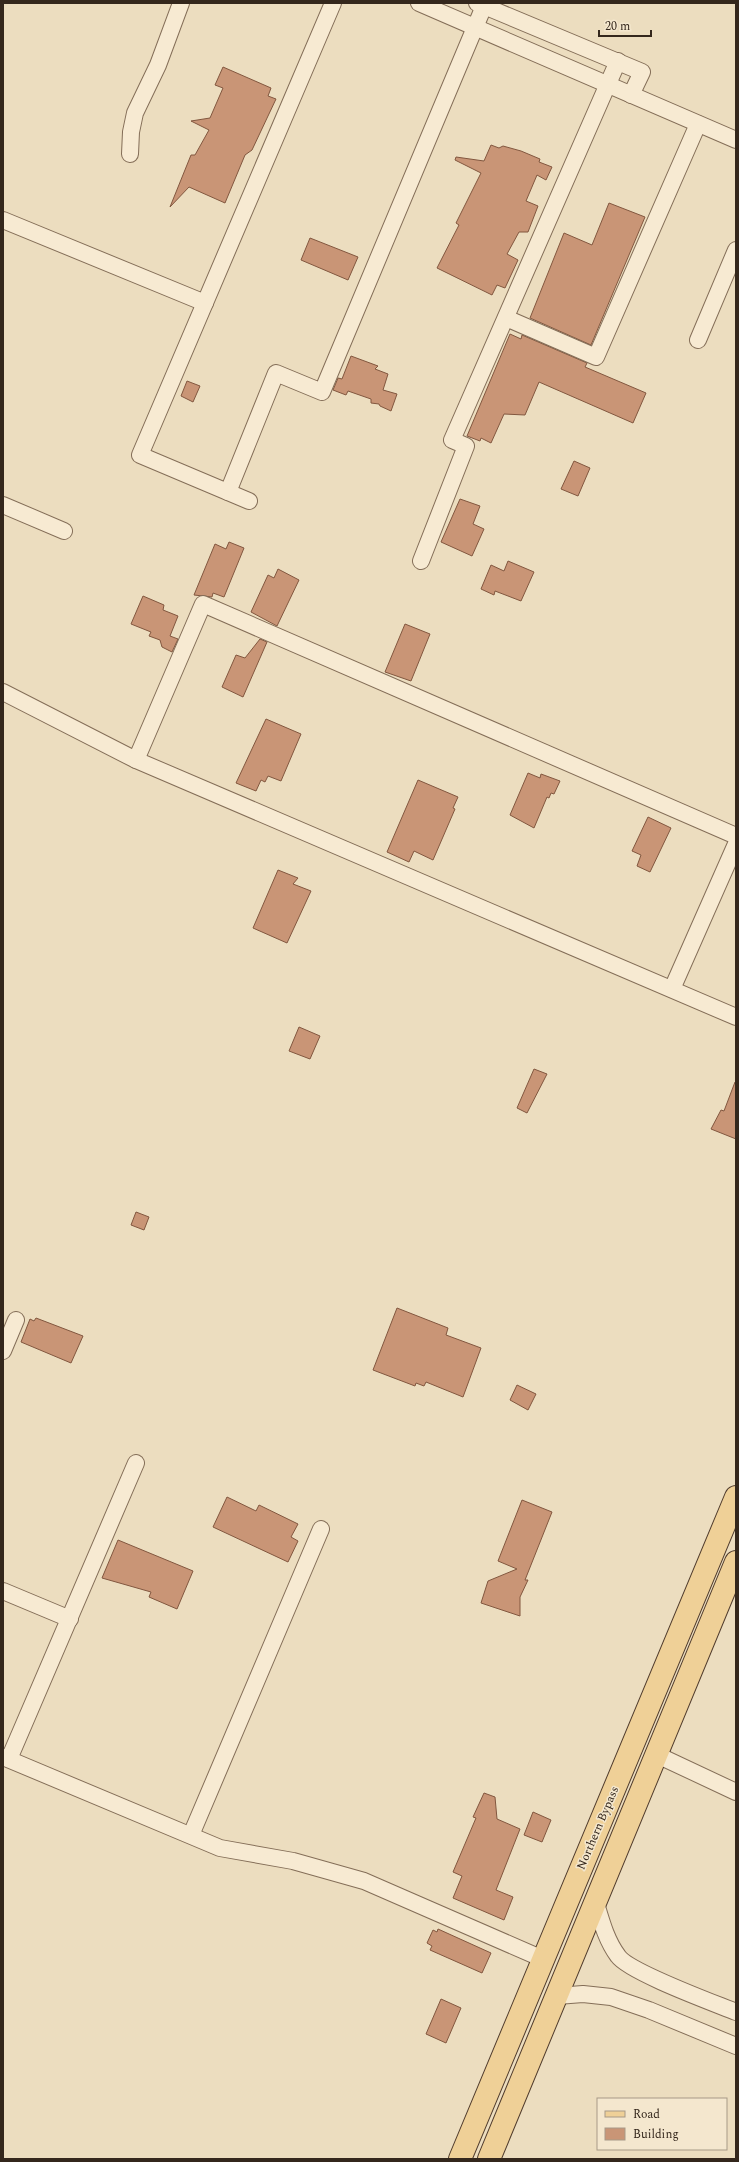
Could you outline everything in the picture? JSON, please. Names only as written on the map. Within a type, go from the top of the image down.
[{"type":"main road","name":"Northern Bypass","points":[[460,2159],[736,1497]]},
{"type":"main road","name":"Northern Bypass","points":[[488,2159],[736,1562]]},
{"type":"main road","points":[[672,1652],[694,1662]]},
{"type":"street","points":[[130,154],[131,132],[135,113],[158,65],[181,3]]},
{"type":"street","points":[[249,501],[140,455],[333,3]]},
{"type":"street","points":[[419,3],[736,140]]},
{"type":"street","points":[[228,492],[276,373],[322,392],[475,27],[481,4],[642,72],[631,95]]},
{"type":"street","points":[[421,561],[466,446],[452,440],[618,61]]},
{"type":"street","points":[[506,318],[596,357],[698,124]]},
{"type":"street","points":[[3,220],[205,303]]},
{"type":"street","points":[[698,340],[736,250]]},
{"type":"street","points":[[3,505],[64,531]]},
{"type":"street","points":[[136,760],[203,604],[736,836]]},
{"type":"street","points":[[3,692],[136,760],[736,1017]]},
{"type":"street","points":[[672,990],[736,844]]},
{"type":"street","points":[[3,1351],[16,1320]]},
{"type":"street","points":[[136,1463],[70,1620],[6,1758],[220,1848],[293,1861],[364,1881],[543,1959]]},
{"type":"street","points":[[191,1835],[321,1529]]},
{"type":"street","points":[[3,1591],[70,1620]]},
{"type":"street","points":[[655,1754],[736,1792]]},
{"type":"street","points":[[595,1900],[606,1935],[619,1958],[642,1972],[736,2012]]},
{"type":"street","points":[[557,1996],[583,1994],[611,1997],[649,2010],[736,2046]]},
{"type":"building","points":[[223,67],[271,88],[268,96],[276,99],[252,150],[245,155],[225,203],[189,187],[170,207],[191,155],[195,155],[209,130],[191,121],[210,118],[223,88],[215,85]]},
{"type":"building","points":[[491,145],[499,148],[503,146],[521,151],[540,159],[539,162],[552,167],[546,180],[537,175],[526,201],[538,206],[528,232],[519,232],[507,254],[518,260],[505,288],[497,285],[492,295],[437,268],[459,225],[456,223],[481,173],[455,160],[456,157],[484,161]]},
{"type":"building","points":[[609,203],[645,217],[591,345],[530,318],[564,233],[592,245]]},
{"type":"building","points":[[310,238],[358,257],[348,280],[301,260]]},
{"type":"building","points":[[510,334],[521,339],[522,335],[587,363],[585,367],[646,393],[633,423],[539,382],[525,415],[504,414],[491,443],[481,438],[480,441],[467,436]]},
{"type":"building","points":[[351,356],[378,366],[375,369],[388,374],[383,390],[397,394],[391,411],[380,406],[379,404],[371,403],[371,399],[348,391],[346,395],[333,390],[338,378],[342,379]]},
{"type":"building","points":[[187,381],[200,386],[193,402],[181,396]]},
{"type":"building","points":[[574,461],[590,468],[578,496],[561,489]]},
{"type":"building","points":[[460,499],[480,506],[473,524],[484,529],[472,556],[441,542]]},
{"type":"building","points":[[229,542],[244,548],[224,597],[213,593],[212,597],[194,595],[215,544],[226,549]]},
{"type":"building","points":[[508,561],[534,572],[521,601],[495,591],[494,595],[481,589],[491,565],[504,571]]},
{"type":"building","points":[[278,569],[299,580],[277,626],[251,612],[268,575],[274,578]]},
{"type":"building","points":[[143,596],[164,605],[163,610],[178,616],[170,636],[178,639],[172,652],[162,647],[160,640],[149,636],[151,632],[131,624]]},
{"type":"building","points":[[405,624],[430,634],[411,681],[385,672]]},
{"type":"building","points":[[260,639],[267,642],[243,697],[222,687],[236,655],[245,658]]},
{"type":"building","points":[[266,719],[301,734],[281,781],[268,776],[265,782],[261,780],[256,791],[236,783]]},
{"type":"building","points":[[528,773],[540,778],[541,774],[560,781],[554,794],[551,793],[549,798],[547,797],[534,828],[510,815]]},
{"type":"building","points":[[418,780],[458,797],[453,808],[455,809],[433,860],[414,851],[409,862],[387,852]]},
{"type":"building","points":[[648,817],[671,828],[650,872],[637,866],[641,855],[632,851]]},
{"type":"building","points":[[278,870],[298,878],[293,884],[311,891],[287,943],[253,928]]},
{"type":"building","points":[[299,1027],[320,1036],[310,1059],[289,1051]]},
{"type":"building","points":[[534,1069],[547,1074],[527,1113],[517,1108]]},
{"type":"building","points":[[735,1082],[736,1139],[711,1129],[721,1110],[724,1111]]},
{"type":"building","points":[[136,1212],[149,1217],[144,1230],[131,1225]]},
{"type":"building","points":[[397,1308],[448,1328],[446,1335],[481,1348],[463,1397],[426,1382],[424,1386],[416,1383],[415,1386],[373,1370]]},
{"type":"building","points":[[36,1318],[83,1336],[71,1363],[21,1342],[30,1319],[34,1321]]},
{"type":"building","points":[[517,1385],[536,1394],[528,1410],[510,1400]]},
{"type":"building","points":[[227,1497],[256,1511],[259,1505],[298,1524],[291,1537],[298,1541],[288,1562],[213,1527]]},
{"type":"building","points":[[522,1500],[552,1512],[525,1580],[528,1580],[520,1597],[520,1616],[481,1603],[488,1581],[517,1569],[498,1561]]},
{"type":"building","points":[[118,1540],[193,1571],[177,1609],[149,1597],[151,1592],[102,1578]]},
{"type":"building","points":[[484,1793],[495,1797],[497,1819],[520,1829],[496,1890],[513,1897],[504,1920],[453,1898],[462,1876],[453,1872],[476,1818],[473,1817]]},
{"type":"building","points":[[533,1812],[551,1820],[542,1842],[524,1835]]},
{"type":"building","points":[[438,1929],[491,1953],[482,1973],[430,1950],[432,1946],[427,1943],[433,1930],[437,1932]]},
{"type":"building","points":[[441,1999],[461,2008],[446,2043],[426,2034]]}]
